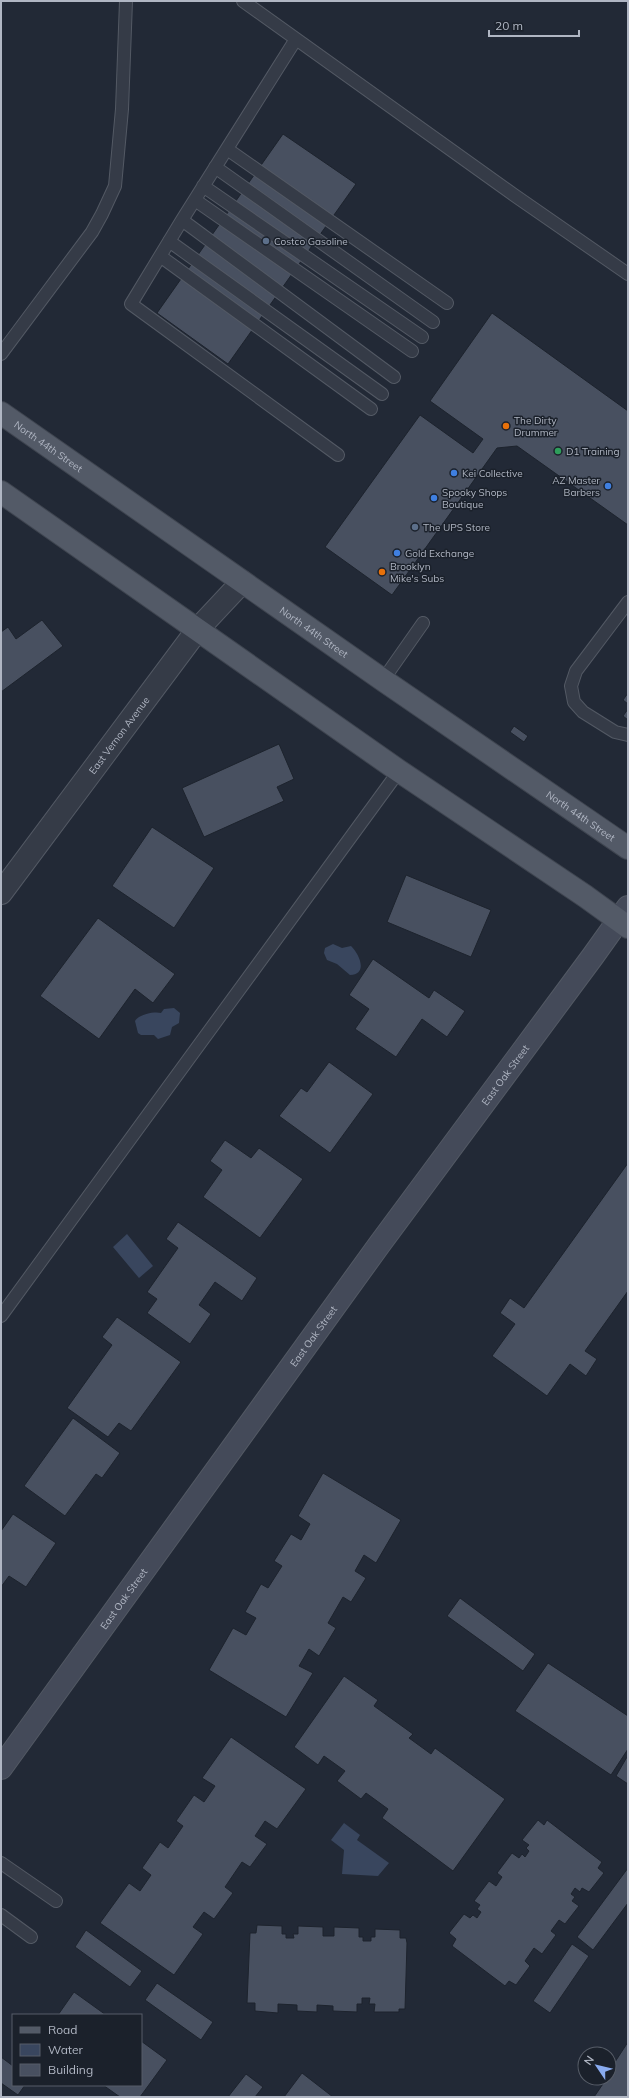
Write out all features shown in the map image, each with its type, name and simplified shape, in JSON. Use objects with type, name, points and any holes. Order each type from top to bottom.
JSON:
[{"type":"main road","name":"North 44th Street","points":[[1,413],[382,680],[628,848]]},
{"type":"main road","points":[[1,492],[198,628],[399,771],[625,918]]},
{"type":"street","name":"East Vernon Avenue","points":[[1,894],[198,628],[242,582]]},
{"type":"street","name":"East Oak Street","points":[[1,1768],[379,1245],[625,918]]},
{"type":"lane","points":[[1,354],[92,232],[115,186],[122,109],[126,1]]},
{"type":"lane","points":[[243,1],[514,195],[628,274]]},
{"type":"lane","points":[[296,39],[203,186],[131,304],[338,455]]},
{"type":"lane","points":[[227,149],[447,303]]},
{"type":"lane","points":[[215,167],[433,322]]},
{"type":"lane","points":[[203,186],[422,338]]},
{"type":"lane","points":[[195,200],[412,352]]},
{"type":"lane","points":[[182,220],[394,377]]},
{"type":"lane","points":[[169,241],[382,394]]},
{"type":"lane","points":[[160,256],[371,409]]},
{"type":"lane","points":[[628,602],[576,670],[571,686],[574,702],[583,712],[615,732],[628,735]]},
{"type":"lane","points":[[382,680],[423,623]]},
{"type":"lane","points":[[1,1316],[399,771]]},
{"type":"lane","points":[[1,1862],[56,1901]]},
{"type":"lane","points":[[1,1915],[31,1936]]},
{"type":"water","points":[[333,944],[342,948],[351,946],[357,954],[361,964],[361,968],[356,974],[350,975],[337,964],[327,960],[324,953],[325,948]]},
{"type":"water","points":[[174,1008],[180,1013],[179,1023],[172,1027],[170,1035],[158,1039],[154,1035],[141,1035],[138,1033],[135,1021],[137,1019],[143,1015],[158,1012],[161,1013],[164,1009]]},
{"type":"water","points":[[127,1234],[153,1266],[139,1278],[113,1247]]},
{"type":"water","points":[[344,1823],[360,1835],[357,1840],[389,1863],[378,1876],[342,1874],[344,1850],[331,1840]]},
{"type":"building","points":[[283,134],[356,184],[228,364],[157,313]]},
{"type":"building","points":[[492,313],[628,411],[628,525],[517,446],[497,448],[392,595],[325,547],[420,415],[473,453],[483,439],[430,401]]},
{"type":"building","points":[[42,620],[63,646],[1,692],[1,632],[8,627],[16,639]]},
{"type":"building","points":[[628,693],[628,704],[623,700]]},
{"type":"building","points":[[628,709],[628,720],[623,716]]},
{"type":"building","points":[[514,726],[528,736],[524,742],[510,732]]},
{"type":"building","points":[[279,744],[294,779],[277,787],[284,801],[204,837],[182,788]]},
{"type":"building","points":[[152,827],[214,868],[174,928],[112,886]]},
{"type":"building","points":[[406,875],[491,910],[471,957],[387,922]]},
{"type":"building","points":[[98,918],[175,974],[153,1003],[135,989],[99,1039],[40,996]]},
{"type":"building","points":[[373,959],[429,998],[434,990],[465,1011],[447,1037],[422,1019],[396,1057],[355,1029],[369,1009],[349,995]]},
{"type":"building","points":[[329,1062],[373,1094],[330,1153],[279,1116],[301,1088],[307,1092]]},
{"type":"building","points":[[225,1140],[251,1158],[259,1148],[303,1179],[260,1238],[203,1197],[222,1170],[210,1161]]},
{"type":"building","points":[[628,1163],[628,1291],[585,1351],[597,1359],[586,1376],[570,1364],[547,1396],[492,1356],[515,1324],[500,1313],[510,1298],[524,1308]]},
{"type":"building","points":[[178,1222],[257,1278],[242,1301],[215,1282],[199,1305],[211,1314],[190,1344],[147,1313],[157,1299],[147,1292],[178,1248],[166,1239]]},
{"type":"building","points":[[117,1317],[181,1362],[131,1431],[119,1423],[108,1437],[67,1408],[112,1345],[102,1337]]},
{"type":"building","points":[[73,1418],[120,1453],[102,1478],[96,1474],[65,1516],[24,1486]]},
{"type":"building","points":[[323,1473],[401,1520],[376,1563],[364,1555],[355,1571],[366,1578],[351,1602],[343,1597],[328,1623],[336,1628],[319,1656],[309,1649],[299,1666],[313,1673],[286,1717],[209,1670],[233,1628],[246,1635],[256,1618],[245,1612],[261,1584],[268,1588],[282,1566],[274,1561],[291,1534],[301,1540],[310,1524],[298,1516]]},
{"type":"building","points":[[13,1514],[56,1543],[26,1587],[9,1576],[1,1587],[1,1531]]},
{"type":"building","points":[[460,1598],[535,1654],[523,1671],[447,1616]]},
{"type":"building","points":[[548,1663],[628,1716],[628,1749],[611,1775],[515,1711]]},
{"type":"building","points":[[344,1676],[378,1700],[374,1706],[413,1734],[409,1738],[431,1754],[435,1748],[505,1799],[453,1871],[382,1818],[388,1809],[366,1793],[361,1799],[337,1781],[345,1771],[324,1756],[318,1765],[294,1747]]},
{"type":"building","points":[[231,1737],[306,1789],[277,1829],[265,1821],[255,1836],[267,1844],[250,1867],[242,1862],[225,1887],[233,1893],[214,1919],[204,1912],[193,1927],[203,1934],[174,1975],[100,1923],[129,1883],[140,1891],[151,1875],[142,1868],[160,1842],[168,1848],[183,1826],[176,1821],[194,1795],[204,1802],[215,1786],[202,1778]]},
{"type":"building","points":[[627,1757],[628,1758],[628,1784],[616,1776]]},
{"type":"building","points":[[538,1820],[544,1825],[547,1820],[602,1862],[598,1868],[604,1873],[589,1892],[582,1888],[580,1892],[575,1888],[571,1894],[575,1897],[572,1901],[579,1906],[565,1924],[559,1920],[551,1931],[556,1935],[542,1954],[534,1948],[525,1961],[530,1966],[516,1985],[509,1981],[505,1986],[452,1946],[456,1939],[449,1933],[464,1914],[470,1918],[473,1915],[477,1918],[481,1912],[477,1909],[480,1905],[474,1901],[489,1881],[496,1886],[502,1877],[497,1873],[512,1853],[519,1858],[522,1854],[525,1857],[529,1851],[526,1848],[529,1845],[522,1840]]},
{"type":"building","points":[[628,1868],[628,1903],[593,1950],[577,1937]]},
{"type":"building","points":[[257,1925],[282,1926],[282,1934],[286,1934],[286,1938],[294,1938],[293,1934],[298,1934],[298,1926],[323,1927],[323,1936],[334,1936],[334,1927],[359,1928],[359,1937],[363,1937],[363,1941],[371,1941],[371,1937],[375,1937],[375,1929],[400,1930],[400,1938],[406,1938],[407,1943],[405,2009],[399,2009],[399,2012],[374,2012],[375,2004],[369,2004],[370,1998],[362,1998],[362,2004],[357,2004],[357,2012],[333,2011],[333,2006],[317,2005],[317,2012],[297,2011],[297,2005],[278,2004],[278,2013],[255,2011],[255,2003],[247,2003],[250,1933],[256,1933]]},
{"type":"building","points":[[86,1930],[142,1971],[130,1987],[75,1947]]},
{"type":"building","points":[[572,1944],[589,1956],[550,2013],[533,2001]]},
{"type":"building","points":[[157,1983],[213,2022],[201,2040],[145,2000]]},
{"type":"building","points":[[74,1992],[105,2014],[59,2014]]},
{"type":"building","points":[[142,2042],[167,2060],[140,2097],[120,2097],[104,2086],[142,2086]]},
{"type":"building","points":[[628,2042],[628,2097],[594,2097],[602,2086],[617,2086],[617,2059]]},
{"type":"building","points":[[1,2057],[12,2065],[12,2086],[24,2086],[18,2095],[1,2083]]},
{"type":"building","points":[[302,2073],[333,2097],[284,2097]]},
{"type":"building","points":[[246,2074],[263,2087],[255,2097],[228,2097]]},
{"type":"place","name":"Costco Gasoline","points":[[266,241]]},
{"type":"place","name":"The Dirty Drummer","points":[[506,426]]},
{"type":"place","name":"D1 Training","points":[[558,451]]},
{"type":"place","name":"Kei Collective","points":[[454,473]]},
{"type":"place","name":"AZ Master Barbers","points":[[608,486]]},
{"type":"place","name":"Spooky Shops Boutique","points":[[434,498]]},
{"type":"place","name":"The UPS Store","points":[[415,527]]},
{"type":"place","name":"Gold Exchange","points":[[397,553]]},
{"type":"place","name":"Brooklyn Mike's Subs","points":[[382,572]]}]
